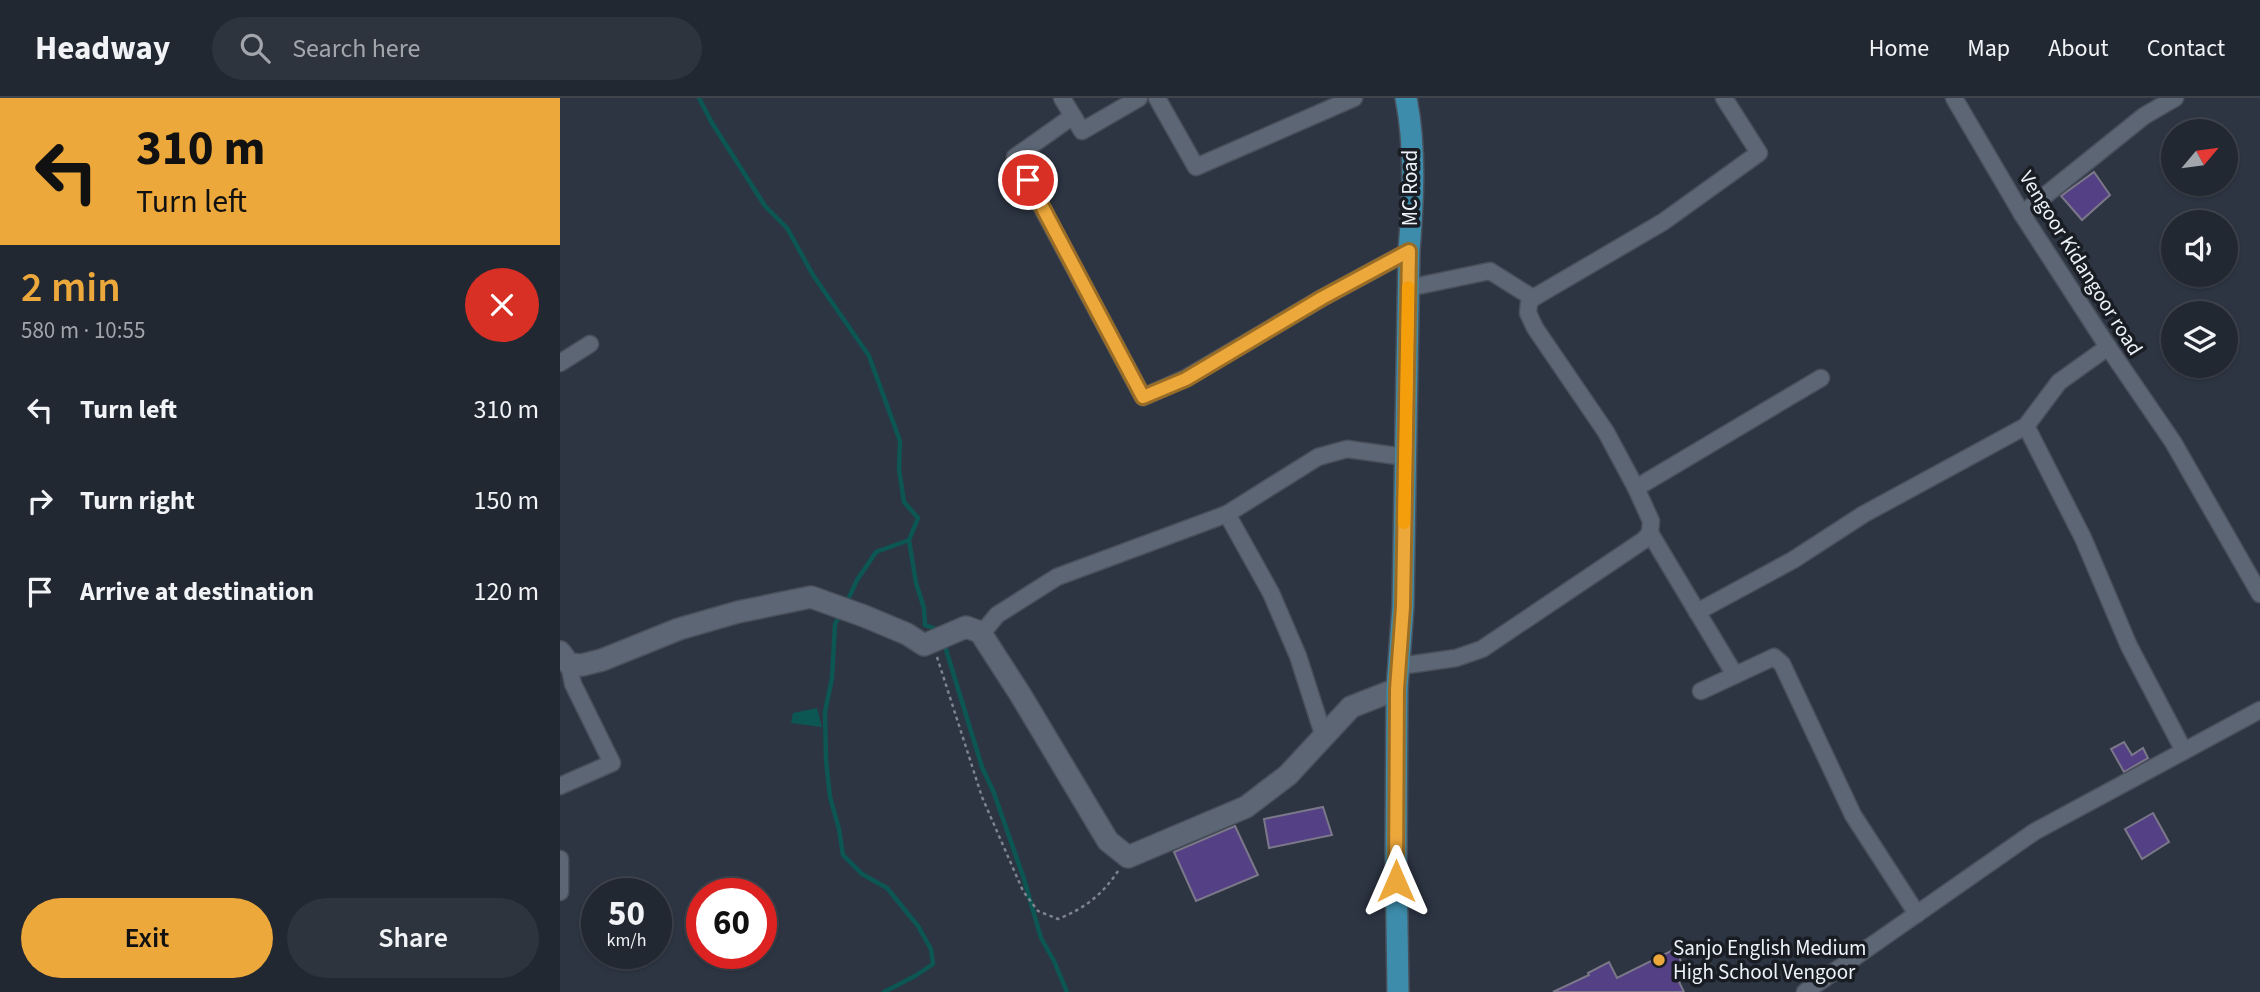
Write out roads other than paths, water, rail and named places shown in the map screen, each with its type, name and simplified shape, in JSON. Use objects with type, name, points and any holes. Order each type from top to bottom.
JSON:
[{"type":"main road","name":"MC Road","points":[[1398,992],[1397,689],[1403,607],[1408,288],[1412,213],[1412,160],[1406,98]]},
{"type":"street","points":[[1062,98],[1082,131],[1139,98]]},
{"type":"street","points":[[1157,98],[1196,167],[1354,98]]},
{"type":"street","points":[[1724,98],[1759,153],[1662,222],[1533,298],[1529,303],[1528,313],[1535,328],[1606,432],[1651,521],[1650,533],[1735,675]]},
{"type":"street","name":"Vengoor Kidangoor road","points":[[1954,98],[2022,214],[2173,442],[2260,594]]},
{"type":"street","points":[[2022,214],[2144,116],[2175,98]]},
{"type":"street","points":[[1073,116],[1015,157],[1143,397],[1186,379],[1322,298],[1409,251]]},
{"type":"street","points":[[1408,288],[1490,271],[1533,298]]},
{"type":"street","points":[[560,363],[590,344]]},
{"type":"street","points":[[1697,612],[1793,560],[1864,514],[2026,426],[2059,382],[2108,347]]},
{"type":"street","points":[[1636,488],[1821,378]]},
{"type":"street","points":[[2026,426],[2084,538],[2129,646],[2184,751]]},
{"type":"street","points":[[980,632],[996,615],[1057,577],[1227,514],[1318,457],[1347,449],[1405,457]]},
{"type":"street","points":[[1227,514],[1271,593],[1298,656],[1324,737]]},
{"type":"street","points":[[1400,666],[1456,658],[1482,649],[1644,540],[1650,533]]},
{"type":"street","points":[[565,658],[582,665],[602,660],[679,629],[738,612],[811,597],[885,625],[937,640],[966,627],[980,632],[1108,841],[1128,857],[1246,807],[1288,775],[1351,707],[1397,689]]},
{"type":"street","points":[[1701,691],[1774,657],[1782,664],[1853,816],[1917,914]]},
{"type":"street","points":[[560,786],[612,764],[573,684],[565,658]]},
{"type":"street","points":[[1805,992],[1824,986],[1917,914],[2034,832],[2260,710]]},
{"type":"street","points":[[560,859],[560,892]]},
{"type":"waterway","points":[[699,98],[765,206],[787,228],[813,275],[869,356],[900,441],[899,469],[904,502],[918,518],[909,540],[876,552],[857,580],[847,602]]},
{"type":"waterway","points":[[909,540],[916,583],[924,608],[925,625],[939,630]]},
{"type":"waterway","points":[[841,613],[835,624],[832,678],[825,712],[830,797],[843,855],[862,874],[887,888],[918,926],[931,949],[933,964],[884,992]]},
{"type":"waterway","points":[[944,643],[982,767],[994,793],[1024,879],[1041,938],[1067,992]]},
{"type":"place","name":"Sanjo English Medium High School Vengoor","points":[[1659,960]]}]
